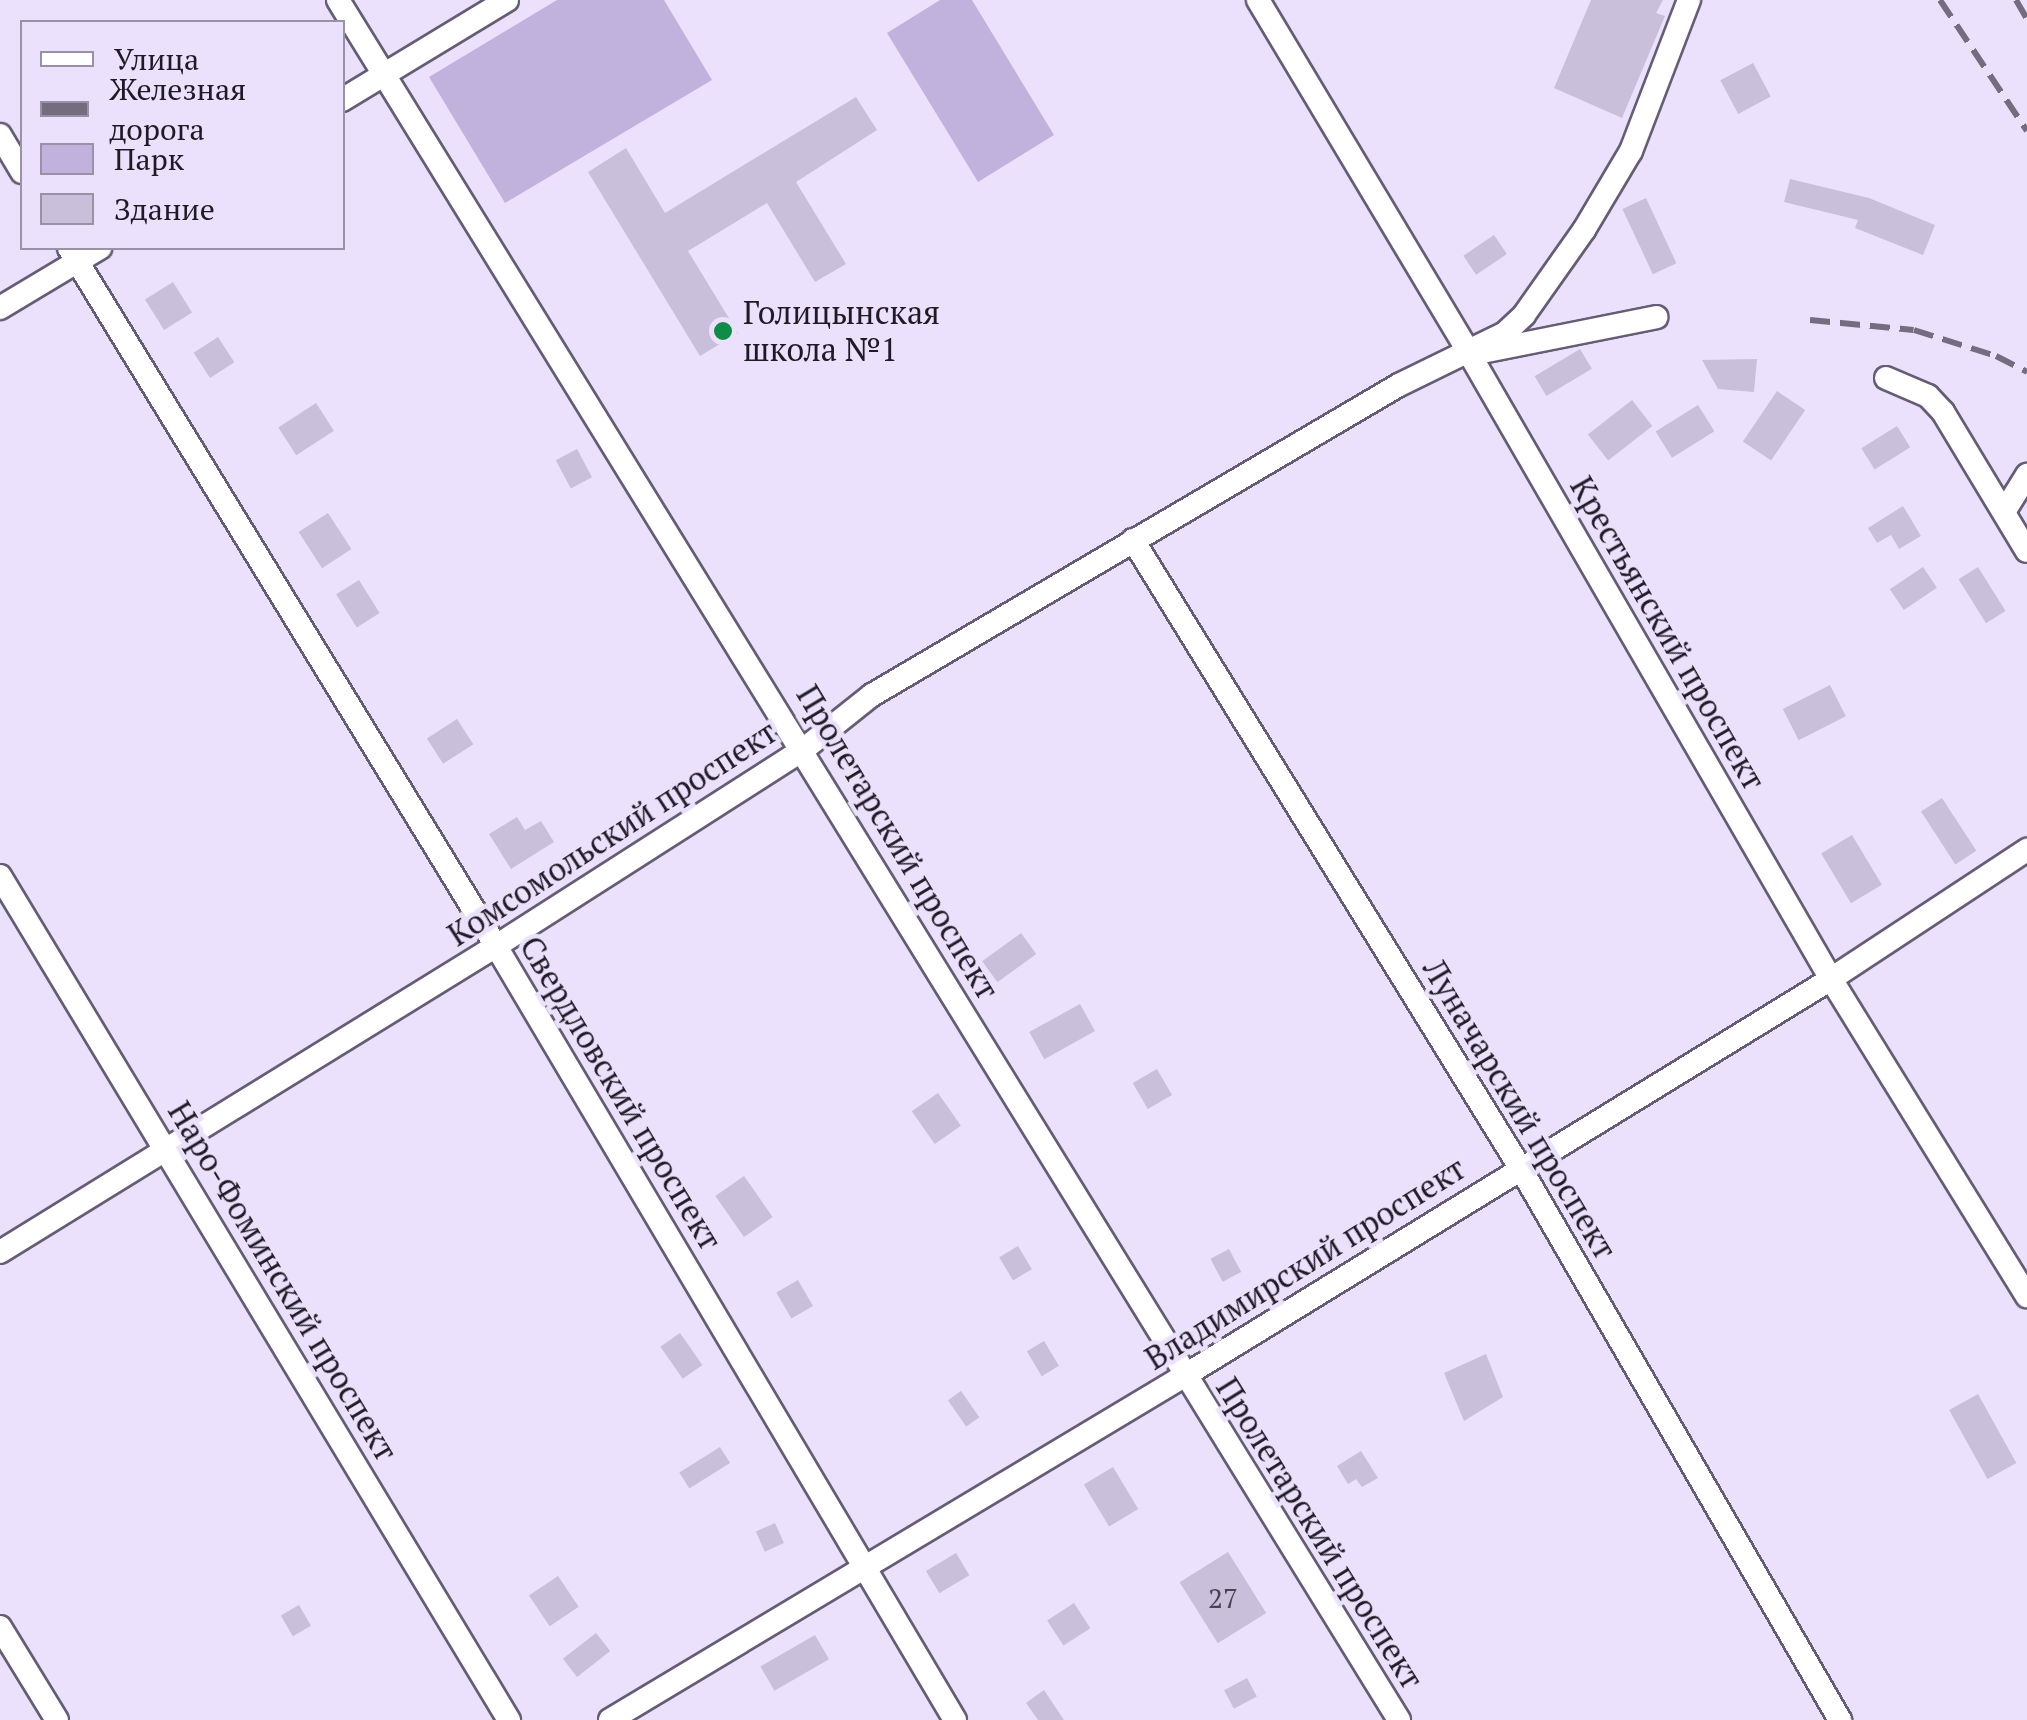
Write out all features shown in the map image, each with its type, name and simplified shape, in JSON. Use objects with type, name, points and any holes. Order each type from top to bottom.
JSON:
[{"type":"street","name":"Пролетарский проспект","points":[[338,0],[804,749],[1184,1376],[1398,1720]]},
{"type":"street","points":[[345,98],[506,0]]},
{"type":"street","name":"Крестьянский проспект","points":[[1258,0],[1469,354],[1831,979],[2027,1296]]},
{"type":"street","points":[[1469,354],[1524,315],[1604,200],[1631,151],[1689,0]]},
{"type":"street","points":[[0,135],[20,169]]},
{"type":"street","points":[[0,308],[73,254]]},
{"type":"street","name":"Свердловский проспект","points":[[73,254],[496,946],[955,1720]]},
{"type":"street","points":[[1469,354],[1657,316]]},
{"type":"street","name":"Комсомольский проспект","points":[[0,1252],[496,946],[804,749],[872,695],[1399,385],[1469,354]]},
{"type":"street","points":[[1886,378],[1928,396],[1943,412],[2027,551]]},
{"type":"street","points":[[2004,512],[2027,475]]},
{"type":"street","name":"Луначарский проспект","points":[[1133,540],[1521,1169],[1840,1720]]},
{"type":"street","name":"Владимирский проспект","points":[[610,1720],[1184,1376],[1831,979],[2027,850]]},
{"type":"street","name":"Наро-Фоминский проспект","points":[[0,876],[509,1720]]},
{"type":"street","points":[[0,1627],[57,1720]]},
{"type":"green space","points":[[557,0],[664,0],[712,80],[505,203],[429,77]]},
{"type":"green space","points":[[940,0],[972,0],[1054,135],[978,182],[887,33]]},
{"type":"building","points":[[1591,0],[1663,0],[1656,13],[1665,16],[1622,118],[1554,88]]},
{"type":"building","points":[[1753,63],[1771,97],[1738,114],[1720,80]]},
{"type":"building","points":[[856,97],[877,130],[796,182],[846,264],[815,282],[767,203],[688,251],[738,333],[700,356],[588,172],[626,148],[665,213]]},
{"type":"building","points":[[1790,179],[1869,198],[1935,225],[1923,255],[1855,228],[1858,220],[1784,202]]},
{"type":"building","points":[[1646,198],[1676,263],[1653,274],[1622,209]]},
{"type":"building","points":[[1494,235],[1507,254],[1476,275],[1463,256]]},
{"type":"building","points":[[173,282],[192,313],[164,330],[145,299]]},
{"type":"building","points":[[218,337],[234,362],[210,378],[194,353]]},
{"type":"building","points":[[1580,349],[1592,369],[1546,396],[1535,376]]},
{"type":"building","points":[[1757,359],[1754,392],[1718,389],[1702,360]]},
{"type":"building","points":[[1777,391],[1805,410],[1771,461],[1743,442]]},
{"type":"building","points":[[1632,400],[1652,426],[1608,460],[1588,434]]},
{"type":"building","points":[[316,403],[334,431],[296,455],[278,428]]},
{"type":"building","points":[[1698,405],[1714,431],[1672,458],[1656,431]]},
{"type":"building","points":[[1897,426],[1910,447],[1875,469],[1861,448]]},
{"type":"building","points":[[577,449],[592,477],[571,489],[556,460]]},
{"type":"building","points":[[1903,506],[1921,536],[1899,549],[1891,535],[1877,543],[1868,528]]},
{"type":"building","points":[[328,513],[351,549],[322,568],[299,532]]},
{"type":"building","points":[[1923,567],[1937,588],[1904,610],[1890,589]]},
{"type":"building","points":[[1978,567],[2006,611],[1986,623],[1958,579]]},
{"type":"building","points":[[359,580],[380,613],[357,627],[336,594]]},
{"type":"building","points":[[1830,685],[1846,716],[1799,740],[1783,709]]},
{"type":"building","points":[[457,719],[473,744],[443,764],[427,739]]},
{"type":"building","points":[[1942,798],[1976,851],[1955,864],[1921,812]]},
{"type":"building","points":[[517,817],[525,830],[541,821],[554,842],[511,869],[489,834]]},
{"type":"building","points":[[1852,835],[1882,885],[1851,903],[1821,854]]},
{"type":"building","points":[[1021,933],[1036,954],[997,982],[982,961]]},
{"type":"building","points":[[1080,1004],[1095,1031],[1044,1059],[1029,1032]]},
{"type":"building","points":[[1157,1069],[1172,1095],[1148,1109],[1133,1083]]},
{"type":"building","points":[[938,1093],[961,1126],[935,1144],[912,1111]]},
{"type":"building","points":[[744,1176],[773,1217],[744,1237],[715,1196]]},
{"type":"building","points":[[1018,1246],[1032,1269],[1013,1280],[999,1257]]},
{"type":"building","points":[[1229,1249],[1241,1272],[1223,1282],[1210,1259]]},
{"type":"building","points":[[798,1280],[813,1306],[791,1318],[776,1292]]},
{"type":"building","points":[[680,1333],[702,1365],[683,1379],[660,1347]]},
{"type":"building","points":[[1044,1341],[1059,1366],[1042,1376],[1027,1351]]},
{"type":"building","points":[[1486,1354],[1503,1397],[1464,1421],[1444,1373]]},
{"type":"building","points":[[961,1391],[979,1417],[966,1426],[948,1400]]},
{"type":"building","points":[[1978,1394],[2016,1463],[1987,1479],[1949,1410]]},
{"type":"building","points":[[720,1447],[730,1463],[689,1489],[679,1472]]},
{"type":"building","points":[[1361,1451],[1378,1478],[1362,1487],[1356,1479],[1348,1484],[1337,1466]]},
{"type":"building","points":[[1113,1467],[1138,1509],[1109,1527],[1084,1485]]},
{"type":"building","points":[[775,1523],[784,1543],[765,1552],[756,1532]]},
{"type":"building","points":[[1228,1552],[1266,1613],[1218,1643],[1180,1582]]},
{"type":"building","points":[[956,1553],[969,1575],[939,1593],[926,1571]]},
{"type":"building","points":[[558,1576],[579,1607],[550,1626],[529,1596]]},
{"type":"building","points":[[1074,1603],[1090,1628],[1064,1646],[1047,1620]]},
{"type":"building","points":[[299,1605],[311,1626],[293,1636],[281,1616]]},
{"type":"building","points":[[596,1633],[610,1651],[577,1677],[563,1659]]},
{"type":"building","points":[[815,1635],[829,1659],[774,1691],[760,1666]]},
{"type":"building","points":[[1247,1678],[1257,1697],[1234,1709],[1224,1690]]},
{"type":"building","points":[[1044,1690],[1064,1720],[1038,1720],[1026,1703]]},
{"type":"railway","points":[[1940,0],[2027,131]]},
{"type":"railway","points":[[2016,0],[2027,19]]},
{"type":"railway","points":[[1810,320],[1914,330],[1996,356],[2027,372]]},
{"type":"place","name":"Голицынская школа №1","points":[[723,331]]}]
